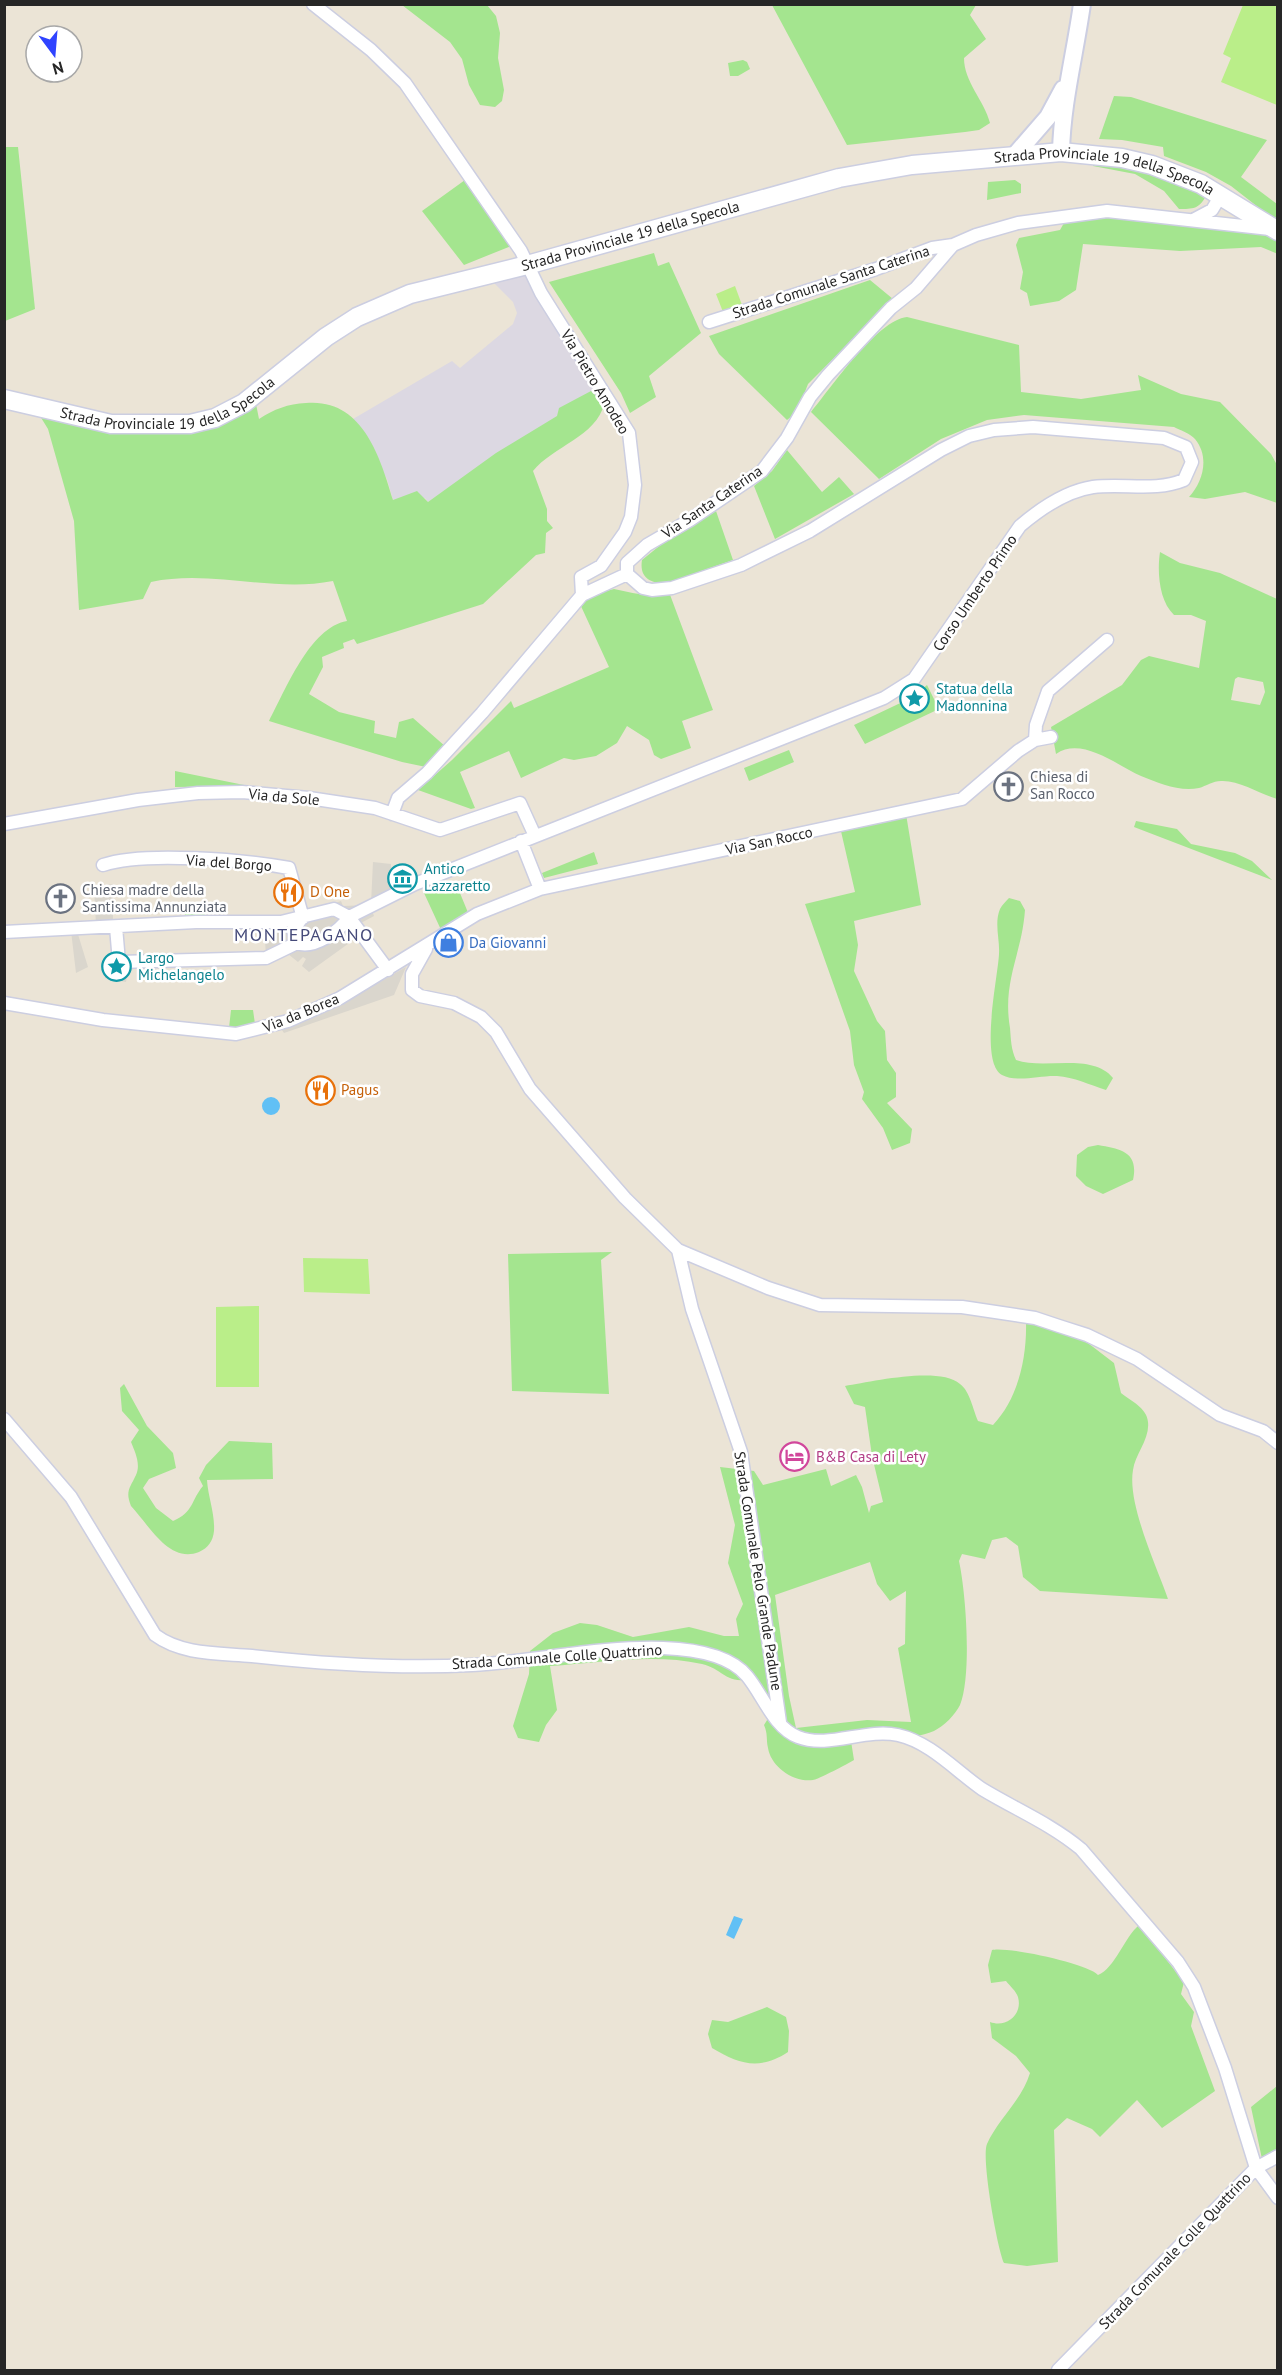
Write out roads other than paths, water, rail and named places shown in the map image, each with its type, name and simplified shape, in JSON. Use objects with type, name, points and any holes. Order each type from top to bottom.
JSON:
[{"type":"main road","name":"Strada Provinciale 19 della Specola","points":[[4,399],[111,424],[190,424],[215,418],[244,403],[326,337],[383,304],[458,281],[527,265],[839,178],[912,165],[1014,155],[1093,154],[1152,165],[1181,175],[1227,199],[1276,230]]},
{"type":"street","points":[[314,4],[371,50],[405,83],[521,251],[527,265]]},
{"type":"street","points":[[1061,153],[1061,119],[1072,73],[1082,4]]},
{"type":"street","points":[[1014,155],[1048,117],[1072,73]]},
{"type":"street","name":"Via Santa Caterina","points":[[1194,220],[1224,218],[1232,210],[1227,199]]},
{"type":"street","name":"Via Santa Caterina","points":[[627,574],[627,562],[647,545],[690,520],[762,471],[787,438],[810,397],[828,375],[891,308],[915,288],[953,245],[997,228],[1061,215],[1107,211],[1276,230]]},
{"type":"street","name":"Strada Comunale Santa Caterina","points":[[709,322],[876,269],[932,248],[953,245]]},
{"type":"street","name":"Via Pietro Amodeo","points":[[527,265],[541,293],[628,433],[633,458],[635,485],[631,517],[621,539],[601,566],[580,577],[582,595]]},
{"type":"street","name":"Corso Umberto Primo","points":[[116,927],[119,962],[266,958],[297,943],[308,945],[320,940],[339,929],[349,917],[415,884],[884,698],[914,679],[1020,525],[1037,512],[1073,493],[1093,487],[1172,485],[1184,480],[1192,462],[1186,447],[1164,438],[1033,427],[994,430],[969,436],[941,450],[810,531],[741,565],[672,588],[652,590],[643,588],[627,574]]},
{"type":"street","points":[[392,814],[398,798],[427,773],[472,724],[582,595],[627,574]]},
{"type":"street","points":[[1035,740],[1036,725],[1048,691],[1107,640]]},
{"type":"street","name":"Via San Rocco","points":[[471,917],[540,889],[962,799],[983,778],[1035,740],[1051,737]]},
{"type":"street","name":"Via da Sole","points":[[4,824],[116,803],[198,793],[242,792],[309,798],[375,808],[440,830],[520,803],[535,836]]},
{"type":"street","points":[[521,842],[540,889]]},
{"type":"street","name":"Via del Borgo","points":[[103,865],[121,859],[262,863],[289,868],[302,916]]},
{"type":"street","points":[[4,932],[281,922],[334,909],[349,917],[388,970]]},
{"type":"street","points":[[297,943],[294,926],[302,916]]},
{"type":"street","name":"Via da Borea","points":[[4,1003],[103,1020],[236,1034],[288,1020],[340,998],[471,917]]},
{"type":"street","points":[[428,945],[412,974],[412,990],[426,998],[454,1003],[481,1017],[496,1032],[530,1089],[625,1198],[678,1250],[768,1288],[820,1305],[962,1307],[1026,1316],[1087,1335],[1137,1359],[1220,1415],[1263,1431],[1278,1443]]},
{"type":"street","name":"Strada Comunale Pelo Grande Padune","points":[[678,1250],[692,1309],[741,1452],[780,1722]]},
{"type":"street","name":"Strada Comunale Colle Quattrino","points":[[4,1419],[71,1497],[155,1635],[166,1643],[192,1650],[342,1666],[474,1665],[663,1648],[696,1652],[731,1663],[745,1673],[780,1722],[796,1736],[809,1739],[877,1732],[899,1735],[913,1740],[979,1786],[1064,1835],[1081,1849],[1178,1962],[1194,1987],[1225,2068],[1256,2168],[1058,2370]]},
{"type":"street","points":[[1278,2156],[1256,2168],[1278,2198]]},
{"type":"water","points":[[271,1097],[277,1100],[280,1106],[277,1112],[271,1115],[265,1112],[262,1106],[265,1100]]},
{"type":"water","points":[[734,1916],[743,1919],[734,1939],[726,1935]]},
{"type":"place","name":"Statua della Madonnina","points":[[915,698]]},
{"type":"place","name":"Chiesa di San Rocco","points":[[1009,786]]},
{"type":"place","name":"Antico Lazzaretto","points":[[403,878]]},
{"type":"place","name":"D One","points":[[289,892]]},
{"type":"place","name":"Chiesa madre della Santissima Annunziata","points":[[61,899]]},
{"type":"place","name":"Da Giovanni","points":[[448,943]]},
{"type":"place","name":"Largo Michelangelo","points":[[117,967]]},
{"type":"place","name":"Pagus","points":[[320,1090]]},
{"type":"place","name":"B&B Casa di Lety","points":[[795,1457]]},
{"type":"district","name":"MONTEPAGANO","points":[[304,935]]}]
